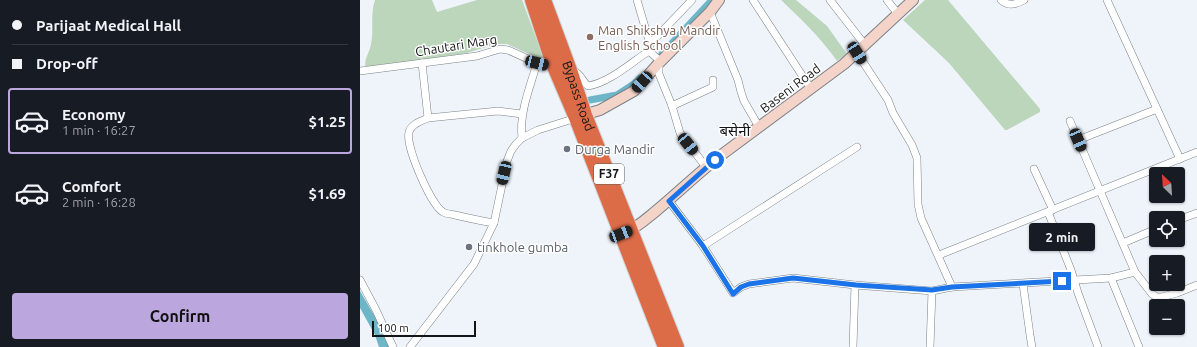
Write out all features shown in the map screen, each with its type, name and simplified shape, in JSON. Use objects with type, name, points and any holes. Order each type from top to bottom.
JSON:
[{"type":"highway","name":"Bypass Road","points":[[532,0],[554,64],[580,116],[626,232],[677,347]]},
{"type":"highway","name":"Bypass Road","points":[[544,0],[571,73],[580,116]]},
{"type":"highway","name":"Bypass Road","points":[[626,232],[665,347]]},
{"type":"street","points":[[637,0],[659,74],[672,106],[680,134],[706,167]]},
{"type":"street","points":[[410,347],[474,264],[494,224],[507,161],[511,151],[522,138],[538,130],[600,110],[634,91],[654,54],[692,0]]},
{"type":"street","points":[[571,73],[577,73],[588,86],[610,78],[654,54],[710,12],[719,0]]},
{"type":"street","points":[[753,0],[811,89]]},
{"type":"street","points":[[830,0],[865,45]]},
{"type":"street","points":[[887,0],[898,14]]},
{"type":"street","name":"Baseni Road","points":[[626,232],[637,227],[669,201],[706,167],[857,53],[913,0]]},
{"type":"street","points":[[1001,0],[1010,5],[1024,0]]},
{"type":"street","points":[[1107,0],[1180,158]]},
{"type":"street","points":[[710,12],[738,80],[744,101],[759,127]]},
{"type":"street","name":"Chautari Marg","points":[[360,72],[477,56],[500,49],[508,50],[537,63],[548,66],[554,64]]},
{"type":"street","points":[[857,53],[888,100],[893,113],[912,145],[917,158],[918,204],[921,218],[939,255],[952,287]]},
{"type":"street","points":[[422,63],[428,118]]},
{"type":"street","points":[[522,138],[522,114],[537,63]]},
{"type":"street","points":[[672,106],[713,86],[713,80]]},
{"type":"street","points":[[1078,140],[1157,109]]},
{"type":"street","points":[[494,224],[443,212],[434,201],[418,170],[408,138],[409,133],[414,124],[428,118],[498,111],[522,114]]},
{"type":"street","points":[[1070,121],[1135,272],[1152,294],[1158,298],[1177,293],[1197,285]]},
{"type":"street","points":[[703,246],[857,147]]},
{"type":"street","points":[[939,255],[1197,152]]},
{"type":"street","points":[[1034,169],[1051,211],[1098,347]]},
{"type":"street","points":[[669,201],[703,246],[733,294],[741,287],[749,284],[793,278],[856,285],[932,290],[952,287],[1111,278],[1135,272]]},
{"type":"street","points":[[1185,217],[1197,213]]},
{"type":"street","points":[[1123,243],[1149,232]]},
{"type":"street","points":[[1111,278],[1139,347]]},
{"type":"street","points":[[360,280],[393,347]]},
{"type":"street","points":[[1022,284],[1032,347]]},
{"type":"street","points":[[854,347],[856,285]]},
{"type":"street","points":[[930,347],[932,290]]},
{"type":"green space","points":[[375,0],[432,0],[437,12],[477,0],[522,0],[544,59],[540,59],[507,44],[496,44],[467,53],[366,68],[365,62],[372,39]]},
{"type":"green space","points":[[781,0],[796,0],[827,26],[847,54],[837,61],[818,37]]},
{"type":"green space","points":[[925,0],[948,0],[1040,109],[1040,112],[1005,130],[949,63],[903,20]]},
{"type":"water","points":[[360,291],[378,322],[390,347],[379,347],[375,335],[360,308]]},
{"type":"waterway","points":[[662,54],[712,0]]},
{"type":"waterway","points":[[590,100],[617,95],[634,84],[640,78]]},
{"type":"place","name":"Man Shikshya Mandir English School","points":[[590,37]]},
{"type":"place","name":"Durga Mandir","points":[[567,149]]},
{"type":"place","name":"tinkhole gumba","points":[[469,247]]},
{"type":"district","name":"बसेनी","points":[[735,131]]},
{"type":"route","points":[[715,160],[669,201],[703,246],[733,294],[741,287],[749,284],[793,278],[856,285],[932,290],[952,287],[1062,281]]}]
